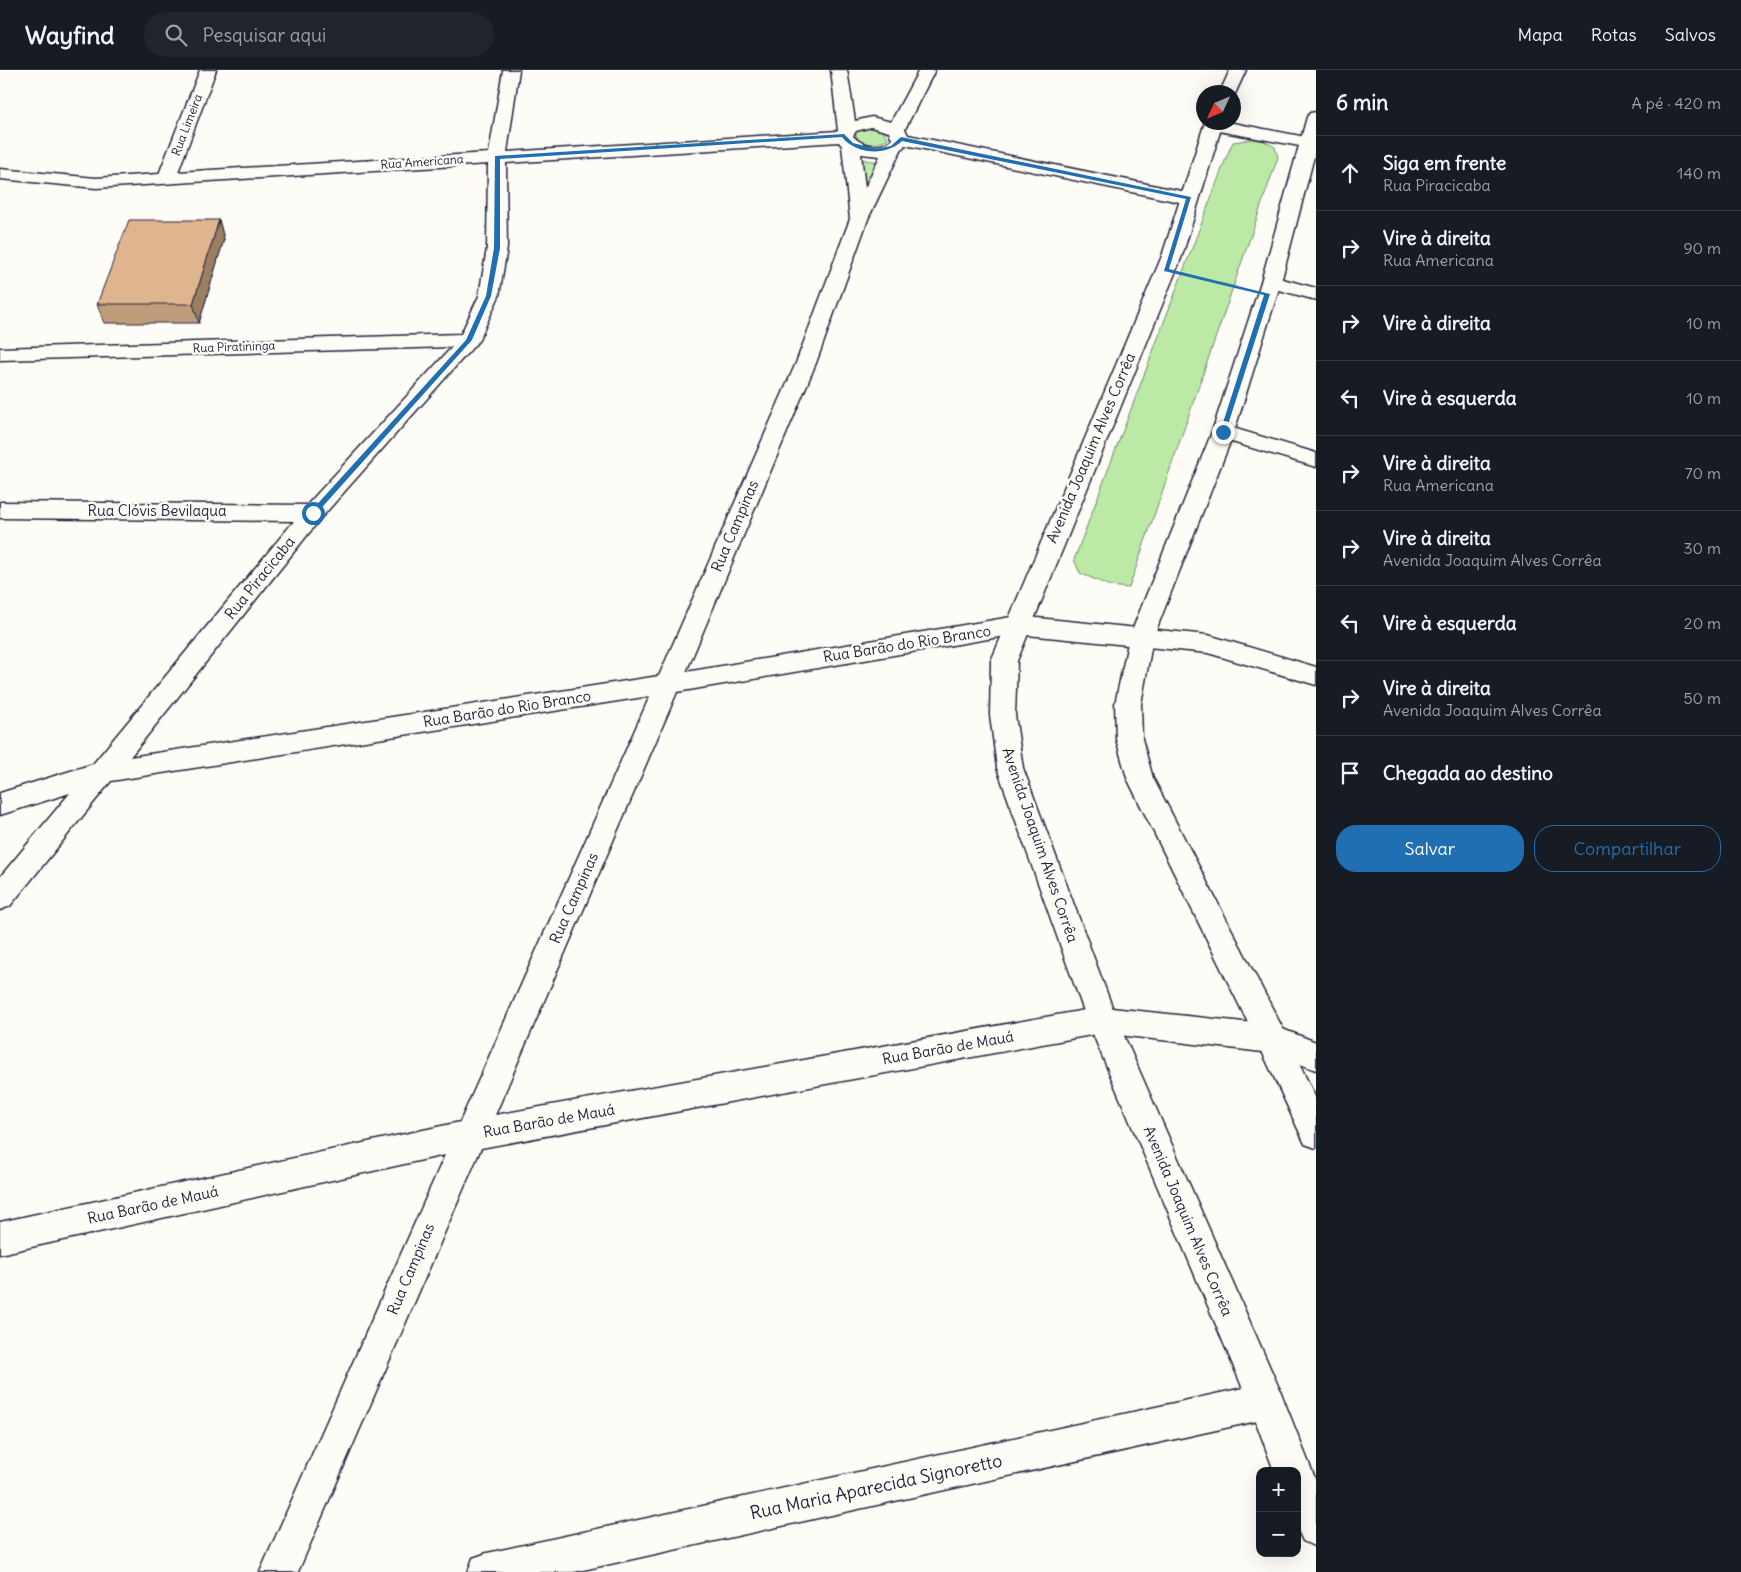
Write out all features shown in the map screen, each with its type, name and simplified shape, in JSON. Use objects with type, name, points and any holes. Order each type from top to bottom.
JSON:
[{"type":"street","name":"Rua Limeira","points":[[166,179],[208,70]]},
{"type":"street","name":"Rua Piracicaba","points":[[0,898],[313,513],[469,340],[488,296],[497,248],[497,158],[511,70]]},
{"type":"street","name":"Rua Campinas","points":[[839,70],[859,220]]},
{"type":"street","name":"Rua Campinas","points":[[280,1572],[668,684],[806,363],[859,220],[927,70]]},
{"type":"street","points":[[1231,85],[1238,70]]},
{"type":"street","points":[[1316,117],[1313,143],[1223,432],[1141,638],[1128,704],[1129,739],[1140,778],[1272,1039],[1316,1132]]},
{"type":"street","points":[[897,138],[876,151],[847,136],[855,124],[872,122],[897,138],[1189,198]]},
{"type":"street","name":"Avenida Joaquim Alves Corrêa","points":[[1241,129],[1313,143]]},
{"type":"street","name":"Avenida Joaquim Alves Corrêa","points":[[1212,130],[1166,270],[1017,625],[1004,661],[1001,700],[1002,734],[1010,768],[1102,1020],[1266,1401],[1291,1467]]},
{"type":"street","name":"Rua Americana","points":[[0,174],[96,183],[847,136]]},
{"type":"street","points":[[0,164],[32,176]]},
{"type":"street","points":[[1269,288],[1316,294]]},
{"type":"street","name":"Rua Piratininga","points":[[0,354],[469,340]]},
{"type":"street","points":[[1223,432],[1316,460]]},
{"type":"street","name":"Rua Clóvis Bevilaqua","points":[[0,510],[313,513]]},
{"type":"street","name":"Rua Barão do Rio Branco","points":[[0,804],[102,772],[668,684],[1017,625],[1208,644],[1316,676]]},
{"type":"street","name":"Rua Barão de Mauá","points":[[0,1238],[469,1136],[1102,1020],[1272,1039],[1316,1056]]},
{"type":"street","name":"Rua Maria Aparecida Signoretto","points":[[487,1572],[1266,1401]]},
{"type":"street","points":[[1301,1490],[1316,1528]]},
{"type":"path","points":[[1166,270],[1269,288]]},
{"type":"green space","points":[[866,127],[881,130],[888,138],[885,141],[874,144],[858,140],[855,132]]},
{"type":"green space","points":[[1252,139],[1264,141],[1275,147],[1278,157],[1129,588],[1110,586],[1080,573],[1074,560],[1228,153],[1233,142]]},
{"type":"green space","points":[[859,159],[880,162],[862,191]]},
{"type":"building","points":[[129,220],[219,220],[193,304],[97,304]]},
{"type":"route","points":[[313,513],[469,340],[488,296],[497,248],[497,158],[844,136],[851,145],[876,151],[893,147],[901,139],[1189,198],[1166,270],[1267,294],[1223,432]]}]
